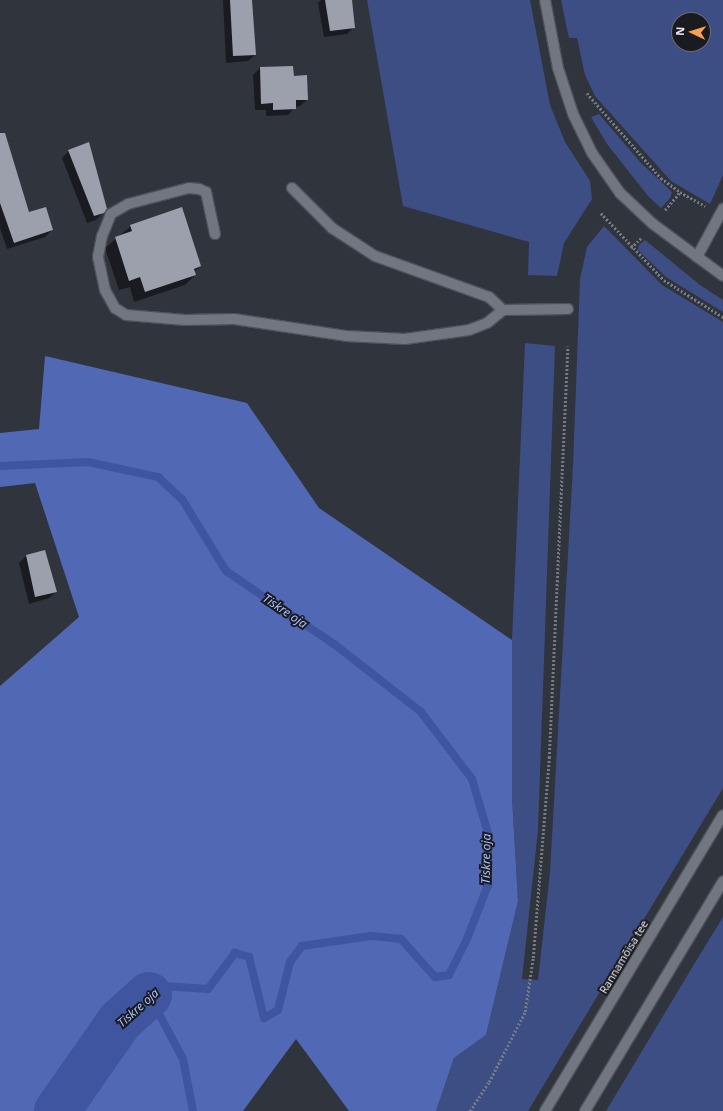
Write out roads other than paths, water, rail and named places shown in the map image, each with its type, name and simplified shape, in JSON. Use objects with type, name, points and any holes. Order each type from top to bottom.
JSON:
[{"type":"street","points":[[544,0],[558,68],[568,101],[592,153],[620,193],[666,236],[723,276]]},
{"type":"street","points":[[215,234],[206,192],[199,189],[189,188],[128,204],[111,214],[102,236],[98,257],[105,290],[116,308],[126,315],[185,320],[234,319],[354,336],[405,339],[470,330],[487,323],[503,310],[529,308],[568,309]]},
{"type":"street","points":[[292,188],[332,228],[375,256],[489,297],[503,310]]},
{"type":"street","points":[[697,257],[722,212]]},
{"type":"street","name":"Rannamõisa tee","points":[[545,1111],[723,815]]},
{"type":"street","points":[[584,1111],[723,881]]},
{"type":"waterway","name":"Tiskre oja","points":[[0,466],[88,462],[158,477],[182,499],[226,571],[334,644],[421,712],[472,779],[488,833],[488,885],[467,939],[449,975],[435,977],[401,939],[371,936],[302,946],[290,962],[278,1010],[264,1018],[249,957],[235,953],[208,989],[162,986],[149,995],[183,1059],[193,1111]]},
{"type":"waterway","name":"Tiskre oja","points":[[57,1111],[120,1021],[149,995]]}]
